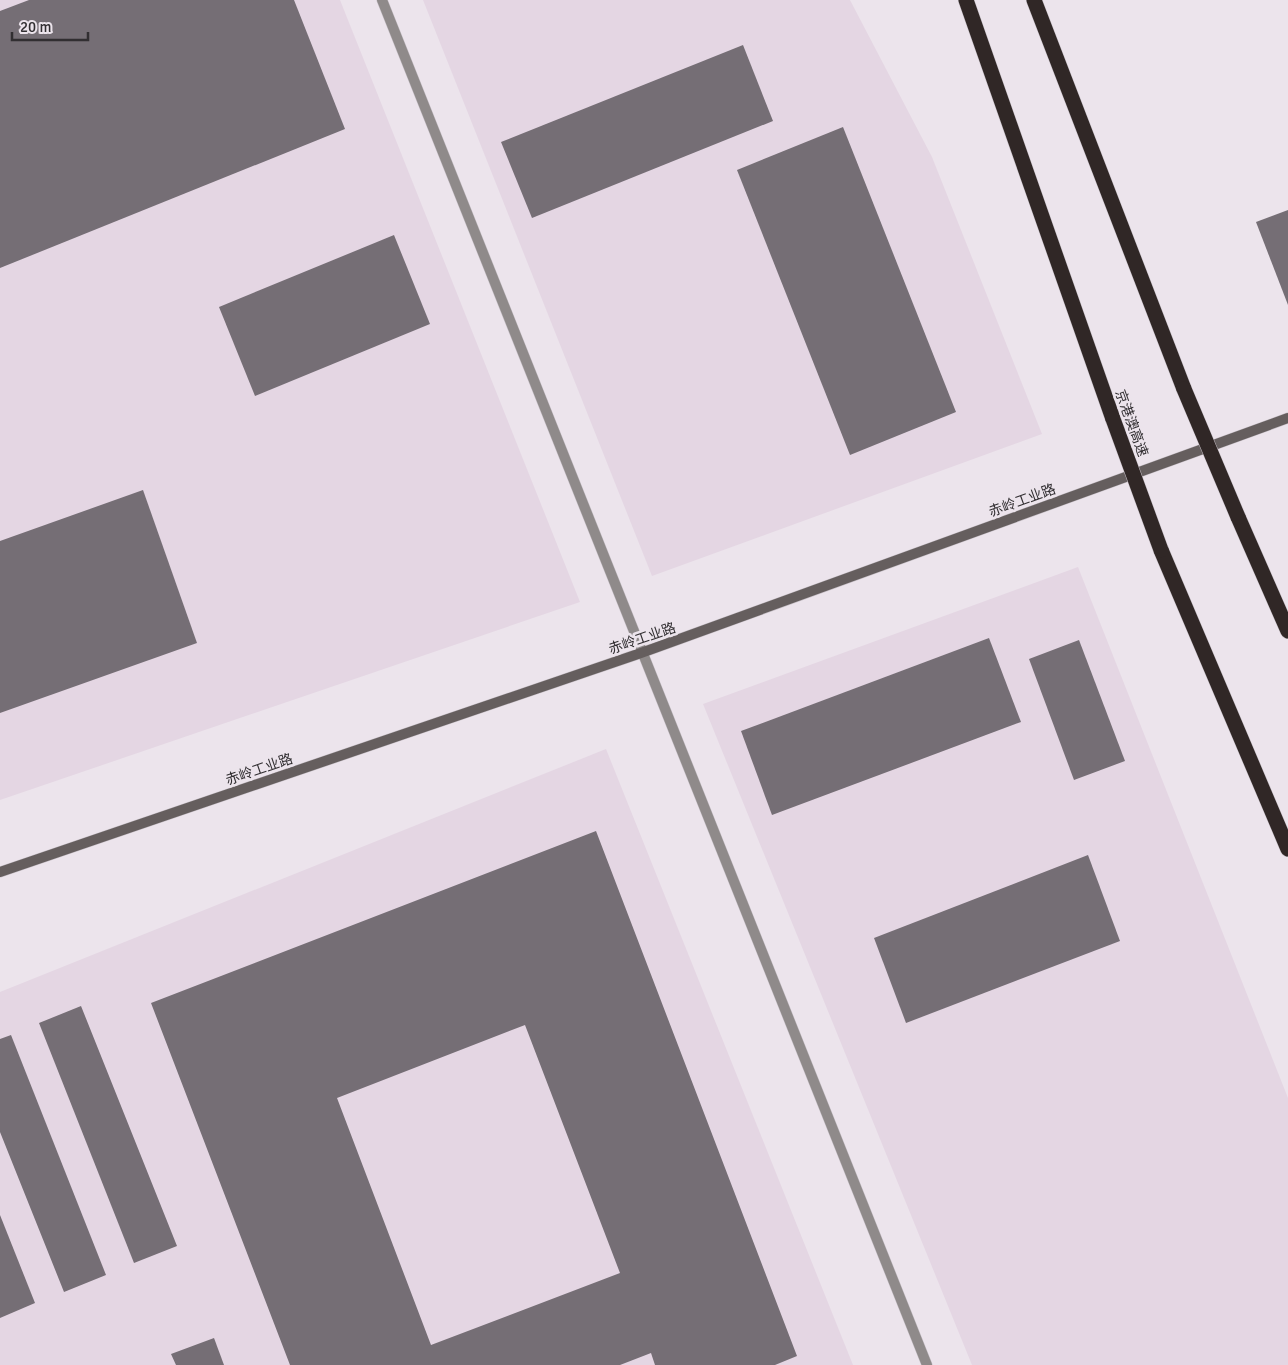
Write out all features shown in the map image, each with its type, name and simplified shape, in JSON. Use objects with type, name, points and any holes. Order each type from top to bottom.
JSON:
[{"type":"highway","name":"京港澳高速","points":[[966,0],[1161,550],[1288,849]]},
{"type":"highway","points":[[1034,0],[1184,389],[1288,631]]},
{"type":"street","points":[[382,0],[927,1365]]},
{"type":"street","name":"赤岭工业路","points":[[0,872],[642,653],[1288,418]]},
{"type":"shaded area","points":[[0,0],[340,0],[580,602],[0,800]]},
{"type":"shaded area","points":[[423,0],[850,0],[932,157],[1042,434],[652,576]]},
{"type":"shaded area","points":[[1078,567],[1288,1098],[1288,1365],[972,1365],[703,704]]},
{"type":"shaded area","points":[[606,749],[853,1365],[0,1365],[0,992]]},
{"type":"building","points":[[29,0],[294,0],[345,129],[0,268],[0,11]]},
{"type":"building","points":[[743,45],[773,121],[532,218],[501,142]]},
{"type":"building","points":[[843,127],[956,412],[850,455],[737,170]]},
{"type":"building","points":[[1288,210],[1288,305],[1256,222]]},
{"type":"building","points":[[394,235],[430,324],[255,396],[219,307]]},
{"type":"building","points":[[143,490],[197,643],[0,713],[0,541]]},
{"type":"building","points":[[989,638],[1021,722],[772,815],[741,731]]},
{"type":"building","points":[[1079,640],[1125,761],[1074,780],[1029,659]]},
{"type":"building","points":[[596,831],[797,1356],[775,1365],[655,1365],[651,1353],[620,1365],[290,1365],[151,1003]],"holes":[[[525,1025],[620,1273],[431,1345],[337,1098]]]},
{"type":"building","points":[[1088,855],[1120,941],[906,1023],[874,938]]},
{"type":"building","points":[[81,1006],[177,1246],[134,1263],[39,1023]]},
{"type":"building","points":[[11,1035],[106,1275],[64,1292],[0,1132],[0,1039]]},
{"type":"building","points":[[0,1215],[35,1303],[0,1318]]},
{"type":"building","points":[[214,1338],[224,1365],[176,1365],[171,1354]]}]
